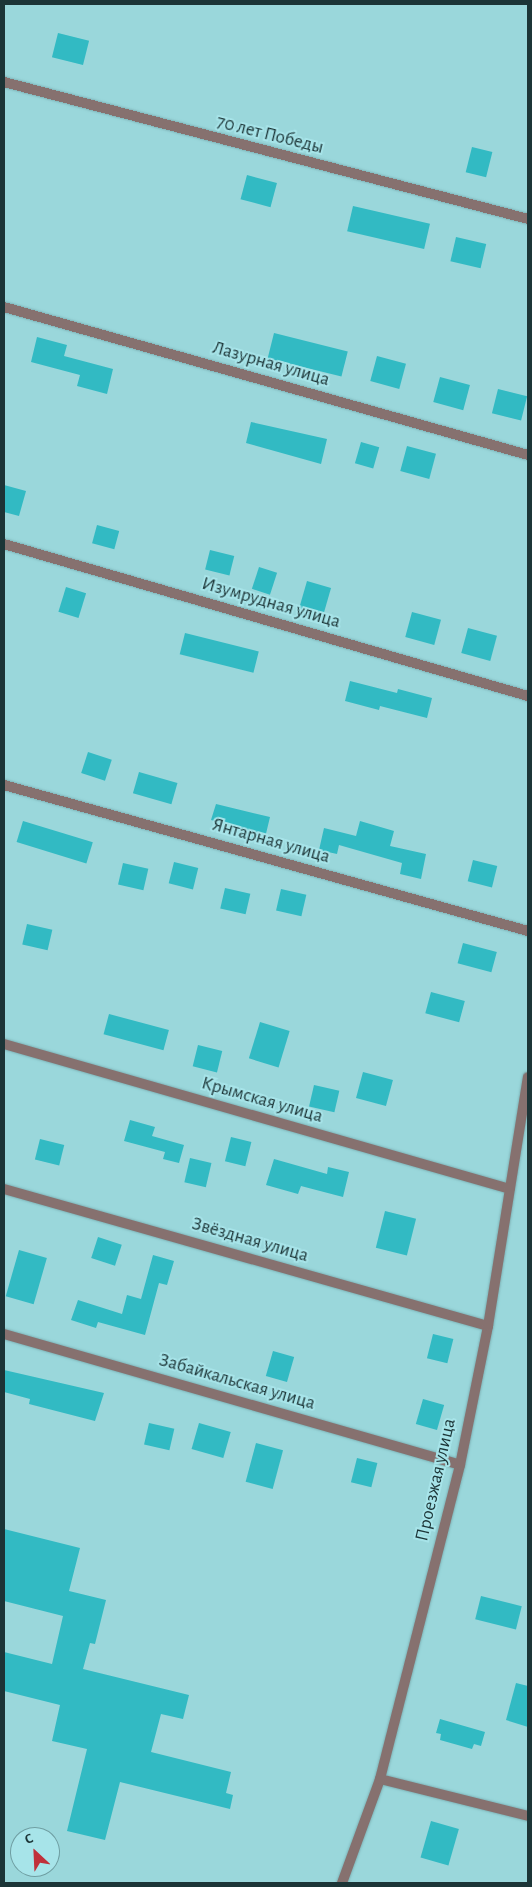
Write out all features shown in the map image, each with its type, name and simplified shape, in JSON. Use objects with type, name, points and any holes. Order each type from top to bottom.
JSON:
[{"type":"street","name":"70 лет Победы","points":[[4,82],[528,219]]},
{"type":"street","name":"Лазурная улица","points":[[4,307],[528,456]]},
{"type":"street","name":"Изумрудная улица","points":[[4,544],[528,696]]},
{"type":"street","name":"Янтарная улица","points":[[4,785],[528,931]]},
{"type":"street","name":"Крымская улица","points":[[4,1044],[510,1189]]},
{"type":"street","name":"Проезжая улица","points":[[342,1883],[380,1779],[460,1465],[488,1326],[528,1077]]},
{"type":"street","name":"Звёздная улица","points":[[4,1189],[488,1326]]},
{"type":"street","name":"Забайкальская улица","points":[[4,1334],[460,1465]]},
{"type":"street","points":[[380,1779],[528,1816]]},
{"type":"building","points":[[58,33],[89,41],[83,65],[52,57]]},
{"type":"building","points":[[472,147],[492,152],[486,177],[466,172]]},
{"type":"building","points":[[247,175],[277,183],[270,207],[241,199]]},
{"type":"building","points":[[353,206],[430,224],[424,249],[347,231]]},
{"type":"building","points":[[456,237],[486,244],[481,268],[450,261]]},
{"type":"building","points":[[274,333],[348,351],[341,377],[268,358]]},
{"type":"building","points":[[37,337],[67,345],[64,356],[113,369],[107,394],[77,386],[80,375],[31,362]]},
{"type":"building","points":[[377,356],[406,364],[399,389],[370,381]]},
{"type":"building","points":[[440,377],[470,385],[463,410],[433,402]]},
{"type":"building","points":[[498,389],[527,396],[521,421],[492,413]]},
{"type":"building","points":[[251,422],[327,439],[321,464],[246,443]]},
{"type":"building","points":[[361,442],[379,447],[373,468],[355,463]]},
{"type":"building","points":[[407,446],[436,454],[429,479],[400,471]]},
{"type":"building","points":[[4,485],[26,491],[19,516],[4,512]]},
{"type":"building","points":[[97,525],[119,531],[114,549],[92,543]]},
{"type":"building","points":[[210,550],[234,556],[229,575],[205,569]]},
{"type":"building","points":[[259,567],[277,573],[270,595],[252,589]]},
{"type":"building","points":[[307,581],[331,588],[323,617],[299,610]]},
{"type":"building","points":[[66,587],[86,593],[78,618],[58,612]]},
{"type":"building","points":[[412,612],[441,620],[434,645],[405,637]]},
{"type":"building","points":[[468,628],[497,636],[490,661],[461,653]]},
{"type":"building","points":[[185,633],[259,651],[253,673],[180,654]]},
{"type":"building","points":[[350,681],[397,693],[398,689],[432,698],[427,718],[380,706],[379,710],[345,701]]},
{"type":"building","points":[[88,752],[112,760],[105,781],[81,773]]},
{"type":"building","points":[[139,772],[177,783],[171,804],[133,793]]},
{"type":"building","points":[[216,804],[270,817],[264,842],[243,838],[245,830],[211,820]]},
{"type":"building","points":[[23,821],[93,842],[86,863],[17,842]]},
{"type":"building","points":[[360,821],[394,831],[390,846],[426,854],[421,879],[400,874],[402,863],[339,845],[337,854],[319,850],[324,828],[356,836]]},
{"type":"building","points":[[473,860],[497,866],[492,887],[468,881]]},
{"type":"building","points":[[174,862],[198,868],[193,889],[169,883]]},
{"type":"building","points":[[123,863],[148,869],[143,890],[118,884]]},
{"type":"building","points":[[225,888],[250,894],[246,914],[220,908]]},
{"type":"building","points":[[281,889],[306,895],[301,916],[276,910]]},
{"type":"building","points":[[27,924],[52,930],[48,950],[22,944]]},
{"type":"building","points":[[463,943],[497,952],[491,972],[458,963]]},
{"type":"building","points":[[431,992],[465,1001],[459,1022],[425,1013]]},
{"type":"building","points":[[109,1014],[169,1030],[163,1050],[104,1034]]},
{"type":"building","points":[[260,1022],[290,1031],[279,1067],[249,1058]]},
{"type":"building","points":[[198,1045],[222,1051],[217,1072],[193,1066]]},
{"type":"building","points":[[363,1072],[393,1080],[386,1106],[356,1098]]},
{"type":"building","points":[[314,1085],[339,1091],[334,1112],[309,1106]]},
{"type":"building","points":[[130,1120],[155,1127],[152,1136],[184,1145],[179,1163],[163,1159],[165,1152],[124,1141]]},
{"type":"building","points":[[231,1137],[251,1142],[245,1166],[225,1161]]},
{"type":"building","points":[[40,1139],[64,1145],[59,1165],[35,1159]]},
{"type":"building","points":[[190,1158],[211,1163],[206,1187],[184,1182]]},
{"type":"building","points":[[274,1159],[327,1174],[328,1167],[349,1172],[343,1197],[301,1186],[298,1194],[266,1185]]},
{"type":"building","points":[[385,1211],[416,1219],[407,1256],[376,1248]]},
{"type":"building","points":[[98,1237],[122,1245],[115,1266],[91,1258]]},
{"type":"building","points":[[19,1250],[47,1258],[34,1304],[6,1296]]},
{"type":"building","points":[[153,1255],[174,1261],[167,1285],[159,1283],[145,1335],[98,1322],[96,1328],[71,1320],[78,1300],[122,1314],[127,1295],[141,1299]]},
{"type":"building","points":[[433,1334],[453,1339],[447,1363],[427,1358]]},
{"type":"building","points":[[273,1351],[294,1357],[287,1382],[266,1376]]},
{"type":"building","points":[[4,1370],[104,1393],[95,1421],[29,1404],[30,1399],[4,1392]]},
{"type":"building","points":[[423,1399],[444,1405],[437,1430],[416,1424]]},
{"type":"building","points":[[149,1423],[174,1429],[169,1450],[144,1444]]},
{"type":"building","points":[[199,1423],[231,1432],[223,1458],[192,1449]]},
{"type":"building","points":[[256,1443],[283,1450],[273,1489],[246,1482]]},
{"type":"building","points":[[357,1458],[377,1463],[371,1487],[351,1482]]},
{"type":"building","points":[[4,1529],[80,1548],[69,1591],[106,1600],[95,1644],[90,1643],[83,1669],[189,1695],[183,1719],[161,1714],[151,1752],[231,1772],[226,1793],[233,1795],[230,1809],[120,1782],[105,1840],[67,1831],[87,1749],[52,1741],[60,1705],[4,1691],[4,1652],[52,1664],[63,1616],[4,1601]]},
{"type":"building","points":[[481,1596],[522,1606],[516,1629],[475,1619]]},
{"type":"building","points":[[516,1683],[528,1686],[528,1727],[506,1720]]},
{"type":"building","points":[[440,1719],[485,1732],[481,1746],[474,1744],[472,1749],[440,1740],[441,1734],[436,1733]]},
{"type":"building","points":[[431,1821],[459,1829],[448,1866],[421,1858]]}]
